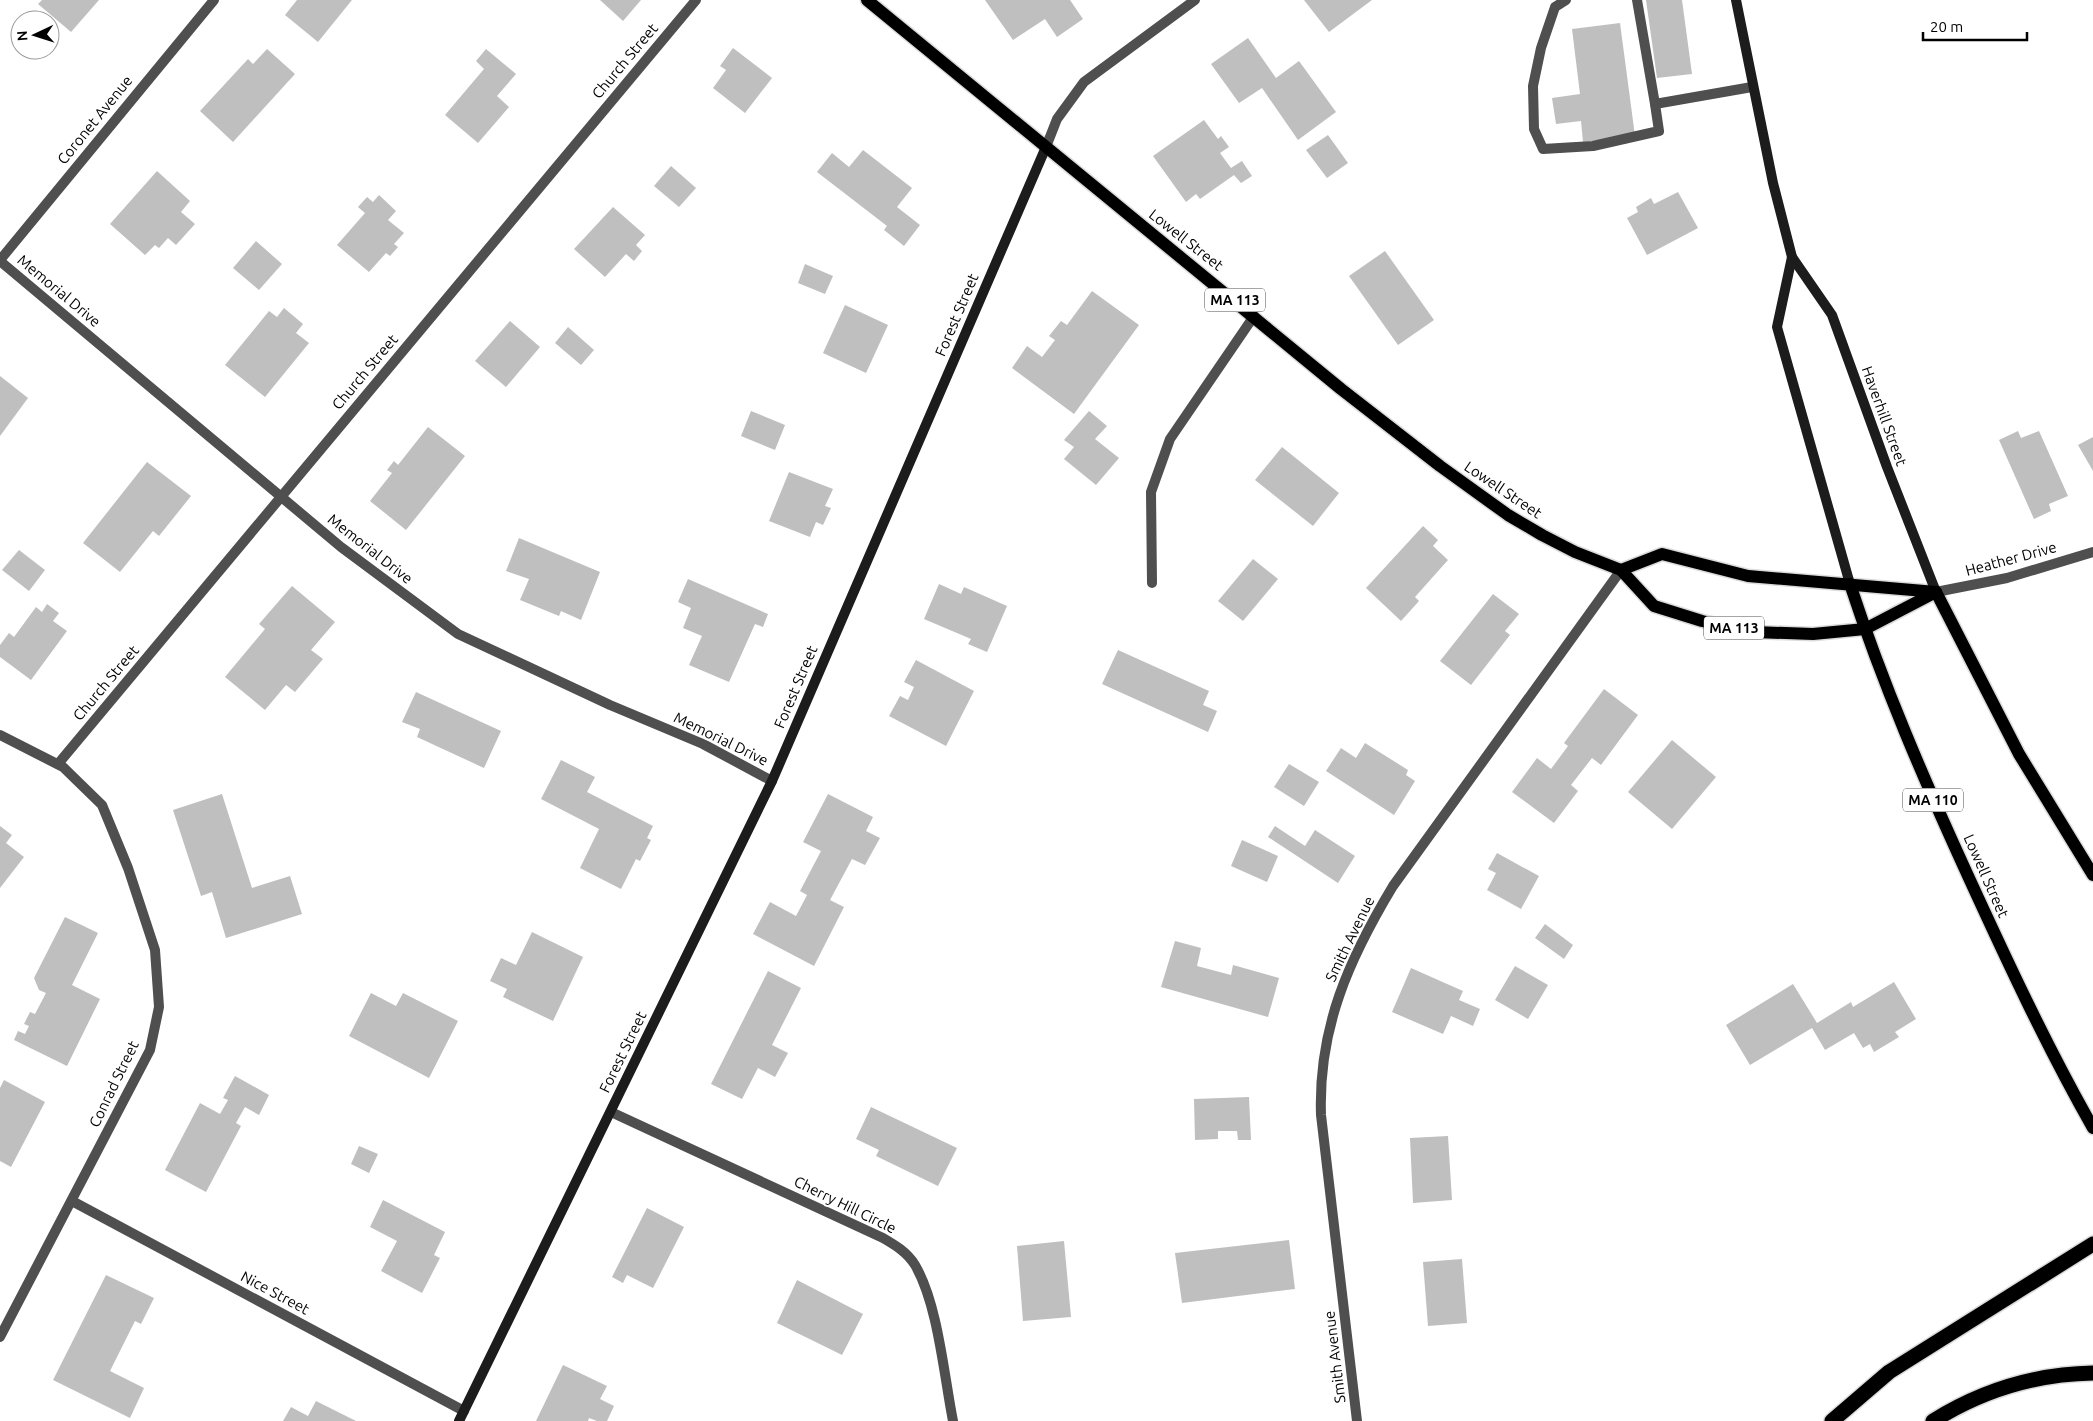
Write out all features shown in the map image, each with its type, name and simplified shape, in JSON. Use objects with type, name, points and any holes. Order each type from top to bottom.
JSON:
[{"type":"highway","points":[[1832,1421],[1889,1372],[2093,1244]]},
{"type":"highway","points":[[1932,1421],[1960,1404],[1998,1389],[2036,1379],[2073,1373],[2093,1373]]},
{"type":"main road","name":"Lowell Street","points":[[867,0],[1356,401],[1440,466],[1508,515],[1575,552],[1621,570],[1654,606],[1702,621],[1754,632],[1813,634],[1865,629],[1936,592]]},
{"type":"main road","points":[[1621,570],[1662,554],[1748,576],[1936,592]]},
{"type":"main road","name":"Lowell Street","points":[[1850,584],[1865,629],[1928,787],[2037,1026],[2093,1128]]},
{"type":"main road","name":"MA 110","points":[[1936,592],[2020,754],[2093,875]]},
{"type":"street","name":"Coronet Avenue","points":[[0,260],[214,0]]},
{"type":"street","name":"Church Street","points":[[58,764],[696,0]]},
{"type":"street","name":"Forest Street","points":[[459,1421],[772,781],[1057,119],[1084,82],[1195,0]]},
{"type":"street","points":[[1566,0],[1555,7],[1541,48],[1534,86],[1534,129],[1543,149],[1593,146],[1658,130],[1656,104],[1638,0]]},
{"type":"street","name":"Haverhill Street","points":[[1736,0],[1772,183],[1792,257],[1832,315],[1887,467],[1936,592]]},
{"type":"street","points":[[1656,104],[1752,87]]},
{"type":"street","name":"Haverhill Street","points":[[1792,257],[1778,327],[1834,533],[1850,584]]},
{"type":"street","name":"Memorial Drive","points":[[0,260],[341,547],[458,634],[610,705],[703,744],[772,781]]},
{"type":"street","points":[[1152,583],[1151,492],[1170,439],[1254,316]]},
{"type":"street","name":"Heather Drive","points":[[1936,592],[2007,578],[2093,552]]},
{"type":"street","name":"Smith Avenue","points":[[1357,1421],[1321,1114],[1320,1081],[1324,1047],[1336,1005],[1344,981],[1359,948],[1393,886],[1621,570]]},
{"type":"street","name":"Conrad Street","points":[[0,735],[58,764],[102,804],[156,950],[160,1008],[150,1050],[0,1337]]},
{"type":"street","name":"Cherry Hill Circle","points":[[611,1112],[883,1238],[907,1254],[926,1290],[953,1421]]},
{"type":"street","name":"Nice Street","points":[[72,1201],[464,1411]]},
{"type":"building","points":[[42,0],[99,0],[71,32],[60,23],[60,10],[45,10],[38,4]]},
{"type":"building","points":[[297,0],[352,0],[318,42],[285,15]]},
{"type":"building","points":[[600,0],[641,0],[623,21]]},
{"type":"building","points":[[985,0],[1070,0],[1083,19],[1057,37],[1045,19],[1013,40]]},
{"type":"building","points":[[1304,0],[1372,0],[1329,32]]},
{"type":"building","points":[[1646,0],[1682,0],[1692,74],[1657,78]]},
{"type":"building","points":[[1620,23],[1635,136],[1583,142],[1581,121],[1556,124],[1552,98],[1580,94],[1572,29]]},
{"type":"building","points":[[1248,38],[1276,78],[1299,61],[1336,112],[1298,140],[1262,88],[1239,103],[1211,64]]},
{"type":"building","points":[[733,48],[772,78],[745,113],[713,88],[726,70],[720,66]]},
{"type":"building","points":[[267,49],[295,74],[233,142],[200,111],[248,59],[253,64]]},
{"type":"building","points":[[486,49],[516,74],[497,96],[509,107],[478,143],[445,115],[484,69],[476,61]]},
{"type":"building","points":[[1204,120],[1218,139],[1221,136],[1229,147],[1220,153],[1231,168],[1242,161],[1252,176],[1241,183],[1234,175],[1200,199],[1196,194],[1186,202],[1153,156]]},
{"type":"building","points":[[1328,135],[1348,163],[1327,178],[1306,150]]},
{"type":"building","points":[[863,150],[912,188],[897,207],[920,225],[904,246],[884,230],[887,226],[817,172],[832,153],[849,167]]},
{"type":"building","points":[[671,166],[696,188],[679,207],[654,186]]},
{"type":"building","points":[[157,171],[190,201],[181,212],[195,224],[176,245],[168,238],[159,248],[155,245],[145,255],[110,224]]},
{"type":"building","points":[[1678,192],[1698,228],[1647,255],[1627,218],[1638,212],[1636,207],[1651,198],[1654,204]]},
{"type":"building","points":[[379,195],[396,211],[388,220],[404,233],[394,244],[398,247],[390,256],[386,253],[369,272],[337,245],[365,213],[358,207],[367,197],[373,202]]},
{"type":"building","points":[[613,207],[645,235],[636,245],[642,251],[634,261],[626,254],[605,277],[574,249]]},
{"type":"building","points":[[256,241],[282,264],[259,290],[233,268]]},
{"type":"building","points":[[1385,251],[1434,320],[1398,345],[1349,276]]},
{"type":"building","points":[[805,264],[833,276],[825,294],[798,283]]},
{"type":"building","points":[[1092,291],[1139,325],[1074,414],[1012,368],[1027,346],[1042,357],[1055,340],[1049,336],[1061,321],[1067,325]]},
{"type":"building","points":[[845,305],[888,325],[866,373],[823,353]]},
{"type":"building","points":[[284,308],[303,324],[296,333],[309,343],[265,397],[225,365],[269,311],[277,317]]},
{"type":"building","points":[[510,321],[540,347],[506,387],[475,361]]},
{"type":"building","points":[[568,327],[594,350],[581,365],[555,343]]},
{"type":"building","points":[[0,376],[28,398],[0,436]]},
{"type":"building","points":[[751,411],[785,425],[775,450],[741,436]]},
{"type":"building","points":[[1089,411],[1107,426],[1095,439],[1119,458],[1096,485],[1064,459],[1074,447],[1064,440]]},
{"type":"building","points":[[428,427],[465,456],[406,530],[370,501],[392,473],[387,470],[394,461],[398,465]]},
{"type":"building","points":[[2018,431],[2021,438],[2039,431],[2068,496],[2049,504],[2051,511],[2034,519],[1999,440]]},
{"type":"building","points":[[2093,437],[2093,471],[2078,445]]},
{"type":"building","points":[[1282,447],[1339,493],[1313,526],[1255,480]]},
{"type":"building","points":[[147,462],[191,496],[159,536],[153,531],[120,572],[83,543]]},
{"type":"building","points":[[789,472],[833,489],[825,506],[831,508],[823,525],[816,522],[810,537],[769,521]]},
{"type":"building","points":[[1423,526],[1438,540],[1433,546],[1448,560],[1415,597],[1419,601],[1401,621],[1366,588]]},
{"type":"building","points":[[519,538],[600,572],[581,620],[561,611],[559,616],[520,600],[529,579],[506,571]]},
{"type":"building","points":[[19,550],[45,570],[29,591],[2,570]]},
{"type":"building","points":[[1253,559],[1278,579],[1243,621],[1218,601]]},
{"type":"building","points":[[688,579],[768,614],[763,627],[755,624],[729,682],[689,665],[702,636],[683,628],[691,608],[678,602]]},
{"type":"building","points":[[939,584],[961,594],[964,587],[1007,606],[987,652],[968,644],[971,639],[924,619]]},
{"type":"building","points":[[292,586],[335,622],[311,650],[323,659],[295,692],[286,685],[265,710],[225,677],[265,629],[259,624]]},
{"type":"building","points":[[1493,594],[1519,614],[1505,631],[1510,635],[1471,685],[1440,661]]},
{"type":"building","points":[[47,604],[59,613],[53,621],[67,631],[31,680],[0,657],[0,645],[9,633],[14,637],[36,607],[42,612]]},
{"type":"building","points":[[1118,650],[1209,691],[1203,705],[1217,711],[1208,732],[1102,684]]},
{"type":"building","points":[[916,660],[974,691],[946,746],[889,716],[900,696],[908,700],[914,687],[904,682]]},
{"type":"building","points":[[1604,689],[1638,715],[1601,765],[1592,758],[1571,785],[1578,791],[1554,823],[1512,792],[1537,758],[1551,769],[1568,746],[1564,743]]},
{"type":"building","points":[[416,692],[501,731],[484,768],[417,737],[420,729],[402,722]]},
{"type":"building","points":[[1672,740],[1716,777],[1672,829],[1628,792]]},
{"type":"building","points":[[1365,743],[1408,770],[1406,775],[1415,781],[1394,815],[1326,771],[1341,748],[1356,758]]},
{"type":"building","points":[[561,760],[595,777],[587,792],[653,826],[647,838],[651,840],[640,861],[636,859],[621,889],[580,868],[599,829],[541,799]]},
{"type":"building","points":[[1289,764],[1319,782],[1304,806],[1274,787]]},
{"type":"building","points":[[222,794],[252,888],[290,876],[302,914],[226,938],[212,892],[201,896],[173,810]]},
{"type":"building","points":[[828,794],[873,817],[866,831],[880,838],[865,865],[852,859],[830,900],[844,907],[814,966],[753,934],[770,902],[796,916],[807,895],[800,891],[821,851],[803,842]]},
{"type":"building","points":[[0,826],[12,835],[6,843],[24,857],[0,888]]},
{"type":"building","points":[[1275,826],[1305,846],[1315,830],[1355,856],[1338,883],[1268,837]]},
{"type":"building","points":[[1242,840],[1278,856],[1267,882],[1231,866]]},
{"type":"building","points":[[1497,853],[1539,876],[1521,909],[1487,890],[1496,873],[1488,869]]},
{"type":"building","points":[[65,917],[98,933],[72,985],[100,999],[67,1066],[14,1040],[18,1031],[25,1034],[29,1026],[24,1024],[30,1012],[35,1014],[46,993],[39,990],[34,978]]},
{"type":"building","points":[[1545,924],[1573,945],[1564,959],[1535,938]]},
{"type":"building","points":[[532,932],[583,957],[553,1021],[503,997],[507,989],[490,981],[501,958],[516,965]]},
{"type":"building","points":[[1175,941],[1201,948],[1197,966],[1231,975],[1233,965],[1279,978],[1268,1017],[1161,987]]},
{"type":"building","points":[[1515,966],[1548,985],[1528,1019],[1495,1000]]},
{"type":"building","points":[[1411,968],[1463,991],[1459,1000],[1480,1009],[1473,1026],[1451,1016],[1443,1034],[1392,1012]]},
{"type":"building","points":[[768,971],[801,988],[772,1045],[788,1053],[775,1077],[758,1068],[742,1099],[711,1084]]},
{"type":"building","points":[[1894,982],[1916,1019],[1895,1032],[1899,1037],[1874,1052],[1870,1044],[1863,1048],[1854,1033],[1825,1050],[1812,1028],[1750,1065],[1726,1025],[1793,984],[1817,1023],[1851,1002],[1853,1007]]},
{"type":"building","points":[[371,993],[396,1006],[403,993],[458,1021],[429,1078],[349,1036]]},
{"type":"building","points":[[235,1076],[269,1095],[259,1115],[245,1107],[236,1123],[241,1126],[206,1192],[165,1170],[200,1103],[220,1114],[228,1100],[223,1098]]},
{"type":"building","points":[[4,1080],[45,1102],[11,1167],[0,1161],[0,1088]]},
{"type":"building","points":[[1249,1097],[1251,1140],[1238,1140],[1237,1131],[1218,1131],[1218,1139],[1195,1140],[1194,1099]]},
{"type":"building","points":[[871,1107],[957,1148],[938,1186],[876,1156],[879,1150],[856,1139]]},
{"type":"building","points":[[1448,1136],[1452,1200],[1413,1203],[1410,1138]]},
{"type":"building","points":[[359,1146],[378,1154],[369,1173],[351,1164]]},
{"type":"building","points":[[383,1200],[445,1232],[434,1255],[440,1258],[422,1293],[381,1271],[397,1241],[370,1227]]},
{"type":"building","points":[[647,1208],[684,1227],[653,1288],[627,1275],[623,1283],[612,1277]]},
{"type":"building","points":[[1289,1240],[1295,1289],[1182,1303],[1175,1253]]},
{"type":"building","points":[[1064,1241],[1071,1317],[1023,1321],[1017,1246]]},
{"type":"building","points":[[1462,1259],[1467,1323],[1428,1326],[1423,1262]]},
{"type":"building","points":[[106,1275],[154,1298],[141,1324],[135,1321],[110,1371],[144,1388],[130,1418],[53,1380]]},
{"type":"building","points":[[797,1280],[863,1314],[842,1355],[777,1323]]},
{"type":"building","points":[[563,1365],[607,1386],[600,1399],[614,1406],[607,1421],[597,1421],[589,1418],[588,1421],[536,1421]]},
{"type":"building","points":[[316,1401],[356,1421],[283,1421],[291,1407],[308,1416]]}]
